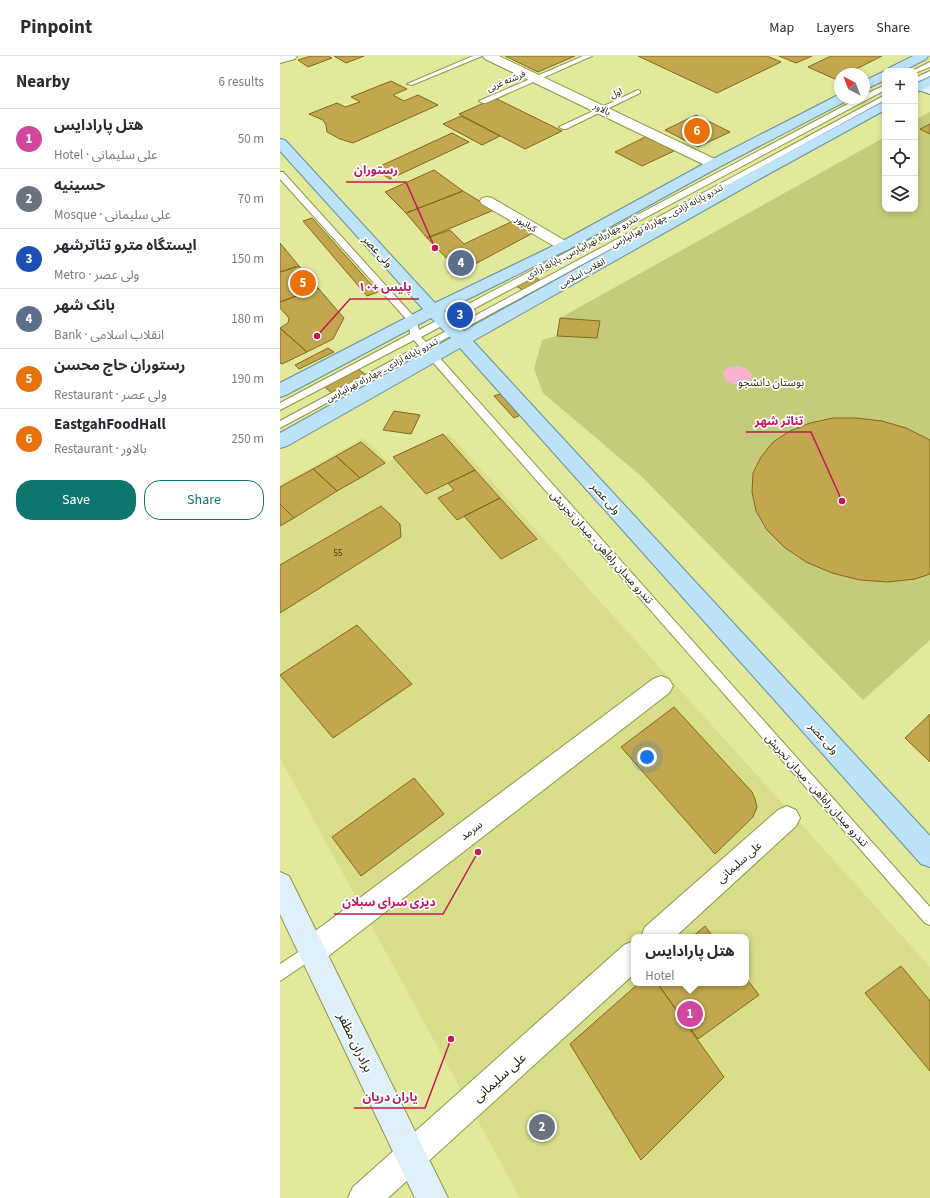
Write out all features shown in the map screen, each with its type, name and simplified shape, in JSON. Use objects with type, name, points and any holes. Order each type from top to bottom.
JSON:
[{"type":"main road","points":[[899,68],[922,56]]},
{"type":"main road","points":[[870,83],[882,77]]},
{"type":"main road","name":"انقلاب اسلامی","points":[[280,441],[429,352],[448,326],[564,246],[714,164],[834,102]]},
{"type":"main road","name":"انقلاب اسلامی","points":[[280,391],[414,328],[448,326],[758,174],[882,107]]},
{"type":"main road","name":"ولی عصر","points":[[280,143],[930,855]]},
{"type":"street","points":[[280,59],[291,56]]},
{"type":"street","name":"بالاور","points":[[490,56],[714,164]]},
{"type":"street","name":"کیانپور","points":[[488,201],[564,246]]},
{"type":"street","name":"سرمد","points":[[312,951],[661,686]]},
{"type":"street","name":"علی سلیمانی","points":[[658,934],[787,818]]},
{"type":"street","name":"برادران مظفر","points":[[280,885],[432,1198]]},
{"type":"street","name":"علی سلیمانی","points":[[364,1198],[631,959]]},
{"type":"lane","points":[[410,84],[479,56]]},
{"type":"lane","name":"فرشته غربی","points":[[483,101],[589,56]]},
{"type":"lane","points":[[918,70],[930,64]]},
{"type":"lane","points":[[922,85],[930,73]]},
{"type":"lane","name":"تندرو چهارراه تهرانپارس ـ پایانه آزادی","points":[[448,326],[882,89]]},
{"type":"lane","name":"اول","points":[[563,127],[638,92]]},
{"type":"lane","name":"تندرو پایانه آزادی ـ چهارراه تهرانپارس","points":[[448,326],[882,99]]},
{"type":"lane","name":"تندرو میدان راه‌آهن - میدان تجریش","points":[[280,174],[414,328],[429,352],[930,918]]},
{"type":"lane","points":[[280,408],[414,328]]},
{"type":"lane","name":"تندرو پایانه آزادی ـ چهارراه تهرانپارس","points":[[280,425],[429,352]]},
{"type":"lane","name":"سرمد","points":[[280,973],[312,951]]},
{"type":"shaded area","points":[[739,366],[747,369],[752,374],[749,382],[738,385],[726,381],[723,372],[729,367]]},
{"type":"shaded area","points":[[449,434],[930,967],[930,1198],[520,1198],[280,758],[280,485],[363,438],[388,462]]},
{"type":"green space","name":"بوستان دانشجو","points":[[930,112],[930,640],[863,700],[641,476],[543,393],[534,369],[542,340],[557,336],[597,338],[600,321],[560,318],[882,139],[882,212],[918,212],[918,118]]},
{"type":"building","points":[[311,56],[328,56],[332,58],[308,67],[298,60]]},
{"type":"building","points":[[334,56],[364,56],[346,63]]},
{"type":"building","points":[[505,56],[575,56],[538,72]]},
{"type":"building","points":[[638,56],[767,56],[781,62],[717,93]]},
{"type":"building","points":[[779,56],[812,56],[796,63]]},
{"type":"building","points":[[831,56],[882,56],[858,68],[834,68],[834,79],[808,67]]},
{"type":"building","points":[[391,81],[407,89],[393,95],[404,101],[418,95],[438,105],[353,143],[340,139],[327,132],[326,125],[323,120],[309,114],[337,103],[345,107],[360,102],[351,97]]},
{"type":"building","points":[[495,98],[562,131],[525,149],[459,114]]},
{"type":"building","points":[[696,115],[730,132],[698,147],[665,130]]},
{"type":"building","points":[[461,116],[500,136],[482,145],[443,124]]},
{"type":"building","points":[[930,124],[930,134],[920,129]]},
{"type":"building","points":[[452,133],[469,142],[390,179],[374,169]]},
{"type":"building","points":[[647,136],[674,151],[642,166],[615,152]]},
{"type":"building","points":[[434,170],[463,191],[406,213],[385,192]]},
{"type":"building","points":[[463,191],[494,210],[427,238],[406,213]]},
{"type":"building","points":[[312,218],[378,292],[367,296],[303,221]]},
{"type":"building","points":[[513,221],[533,233],[477,263],[451,263],[427,238],[450,230],[464,244]]},
{"type":"building","points":[[280,243],[299,266],[280,272]]},
{"type":"building","points":[[299,266],[318,288],[280,302],[280,272]]},
{"type":"building","points":[[534,276],[542,282],[525,291],[516,286]]},
{"type":"building","points":[[318,288],[344,318],[333,339],[307,352],[280,328],[288,323],[289,318],[280,308],[280,302]]},
{"type":"building","points":[[560,318],[600,321],[597,338],[557,336]]},
{"type":"building","points":[[280,328],[307,352],[282,364],[280,363]]},
{"type":"building","points":[[328,348],[334,352],[299,369],[295,365]]},
{"type":"building","points":[[358,369],[366,375],[333,394],[325,387]]},
{"type":"building","points":[[506,392],[525,413],[514,418],[494,396]]},
{"type":"building","points":[[394,411],[420,415],[411,434],[383,430]]},
{"type":"building","points":[[833,418],[857,418],[882,421],[906,428],[930,440],[930,574],[915,579],[888,582],[860,580],[832,573],[806,562],[784,547],[767,530],[756,511],[752,492],[753,473],[761,457],[773,442],[790,431],[810,423]]},
{"type":"building","points":[[443,434],[475,470],[426,494],[393,457]]},
{"type":"building","points":[[361,442],[385,463],[360,478],[336,456]]},
{"type":"building","points":[[336,456],[360,478],[337,491],[313,469]]},
{"type":"building","points":[[313,469],[337,491],[294,518],[280,504],[280,487]]},
{"type":"building","points":[[475,470],[500,498],[457,520],[438,498],[454,490],[448,483]]},
{"type":"building","points":[[500,498],[537,539],[501,559],[464,516]]},
{"type":"building","points":[[280,504],[294,518],[280,526]]},
{"type":"building","points":[[381,506],[400,524],[401,537],[280,613],[280,565]]},
{"type":"building","points":[[357,625],[412,684],[333,738],[280,675]]},
{"type":"building","points":[[674,707],[752,792],[755,799],[757,807],[753,817],[715,854],[621,747]]},
{"type":"building","points":[[930,714],[930,762],[905,738]]},
{"type":"building","points":[[414,778],[444,814],[361,876],[332,837]]},
{"type":"building","points":[[705,926],[711,934],[696,934]]},
{"type":"building","points":[[901,966],[930,1001],[930,1071],[865,993]]},
{"type":"building","points":[[749,982],[759,995],[698,1039],[659,986],[749,986]]},
{"type":"building","points":[[636,986],[659,986],[724,1077],[641,1160],[570,1044]]},
{"type":"place","name":"EastgahFoodHall","points":[[697,131]]},
{"type":"place","name":"رستوران","points":[[435,248]]},
{"type":"place","name":"بانک شهر","points":[[461,263]]},
{"type":"place","name":"رستوران حاج محسن","points":[[303,283]]},
{"type":"place","name":"ایستگاه مترو تئاترشهر","points":[[460,315]]},
{"type":"place","name":"پلیس +۱۰","points":[[317,336]]},
{"type":"place","name":"تئاتر شهر","points":[[842,501]]},
{"type":"place","name":"دیزی سرای سبلان","points":[[478,852]]},
{"type":"place","name":"هتل پارادایس","points":[[690,1014]]},
{"type":"place","name":"یاران دریان","points":[[451,1039]]},
{"type":"place","name":"حسینیه","points":[[542,1127]]}]
